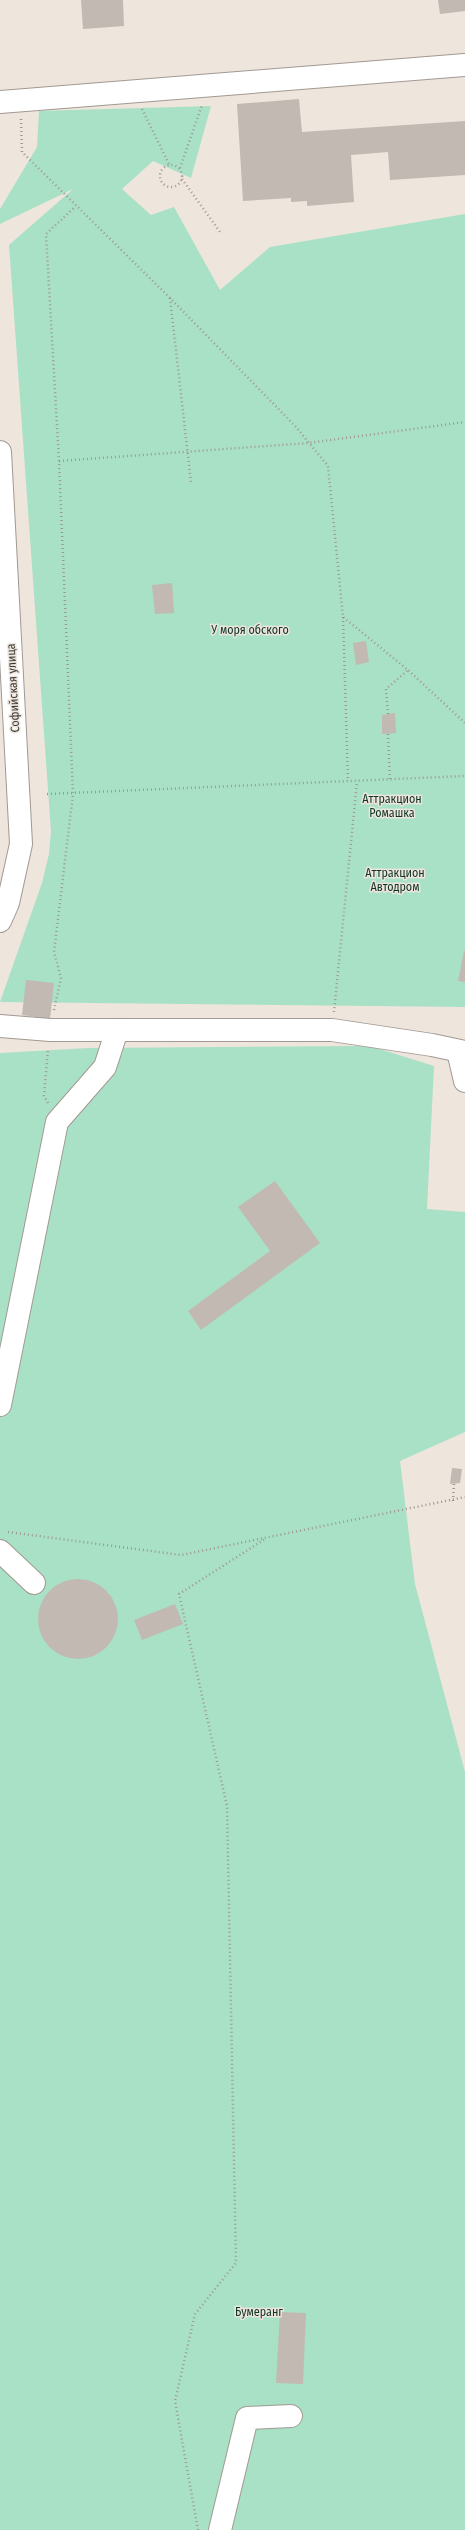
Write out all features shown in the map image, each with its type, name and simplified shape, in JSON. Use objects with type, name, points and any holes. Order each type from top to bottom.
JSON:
[{"type":"main road","points":[[10,101],[465,65]]},
{"type":"main road","name":"Софийская улица","points":[[0,452],[8,720],[21,844],[8,903],[0,921]]},
{"type":"main road","points":[[0,1026],[50,1030],[332,1030],[432,1044],[461,1052],[465,1081]]},
{"type":"main road","points":[[0,1405],[57,1122],[105,1067],[117,1030]]},
{"type":"main road","points":[[0,1551],[34,1583]]},
{"type":"main road","points":[[220,2530],[247,2418],[291,2416]]},
{"type":"path","points":[[209,86],[180,168],[182,180],[220,232]]},
{"type":"path","points":[[134,91],[169,164],[180,168]]},
{"type":"path","points":[[10,101],[22,152],[75,206],[170,298],[296,427],[328,466],[343,617],[348,781]]},
{"type":"path","points":[[169,164],[160,171],[161,182],[170,187],[177,185],[182,180]]},
{"type":"path","points":[[57,1122],[44,1096],[50,1030],[61,978],[54,952],[73,794],[59,461],[46,234],[75,206]]},
{"type":"path","points":[[170,298],[191,482]]},
{"type":"path","points":[[59,461],[308,443],[465,422]]},
{"type":"path","points":[[343,617],[408,670],[465,723]]},
{"type":"path","points":[[388,714],[386,689],[408,670]]},
{"type":"path","points":[[388,734],[390,780]]},
{"type":"path","points":[[47,794],[348,781],[357,782],[465,776]]},
{"type":"path","points":[[332,1030],[357,782]]},
{"type":"path","points":[[453,1500],[454,1484]]},
{"type":"path","points":[[0,1531],[181,1555],[465,1497]]},
{"type":"path","points":[[198,2530],[175,2401],[195,2314],[236,2263],[227,1806],[179,1594],[265,1539]]},
{"type":"green space","name":"У моря обского","points":[[211,106],[191,178],[153,161],[122,189],[151,215],[174,207],[220,290],[270,247],[465,214],[465,1007],[0,1002],[42,883],[49,854],[51,831],[9,245],[73,189],[0,224],[0,209],[37,147],[39,111]]},
{"type":"green space","name":"Бумеранг","points":[[370,1046],[434,1066],[427,1209],[465,1212],[465,1432],[400,1461],[415,1584],[465,1772],[465,2530],[0,2530],[0,1053],[89,1048]]},
{"type":"building","points":[[81,0],[123,0],[124,26],[83,29]]},
{"type":"building","points":[[438,0],[465,0],[465,11],[440,14]]},
{"type":"building","points":[[299,99],[302,132],[465,121],[465,175],[390,180],[388,152],[351,155],[354,202],[307,206],[307,201],[291,202],[291,198],[243,201],[237,104]]},
{"type":"building","points":[[172,583],[174,613],[155,614],[152,585]]},
{"type":"building","points":[[366,641],[369,662],[356,665],[353,643]]},
{"type":"building","points":[[395,713],[396,733],[382,734],[382,715]]},
{"type":"building","points":[[465,951],[465,982],[458,981]]},
{"type":"building","points":[[26,980],[54,983],[50,1019],[22,1015]]},
{"type":"building","points":[[275,1181],[320,1243],[201,1330],[188,1311],[270,1251],[238,1207]]},
{"type":"building","points":[[452,1468],[462,1469],[460,1483],[450,1484]]},
{"type":"building","points":[[78,1579],[93,1582],[106,1591],[115,1604],[118,1619],[115,1634],[106,1647],[93,1656],[78,1659],[63,1656],[50,1647],[41,1634],[38,1619],[41,1604],[50,1591],[63,1582]]},
{"type":"building","points":[[175,1604],[183,1624],[142,1640],[134,1620]]},
{"type":"building","points":[[280,2312],[306,2313],[303,2384],[276,2383]]},
{"type":"park label","name":"Аттракцион Ромашка","points":[[392,806]]},
{"type":"park label","name":"Аттракцион Автодром","points":[[395,880]]}]
